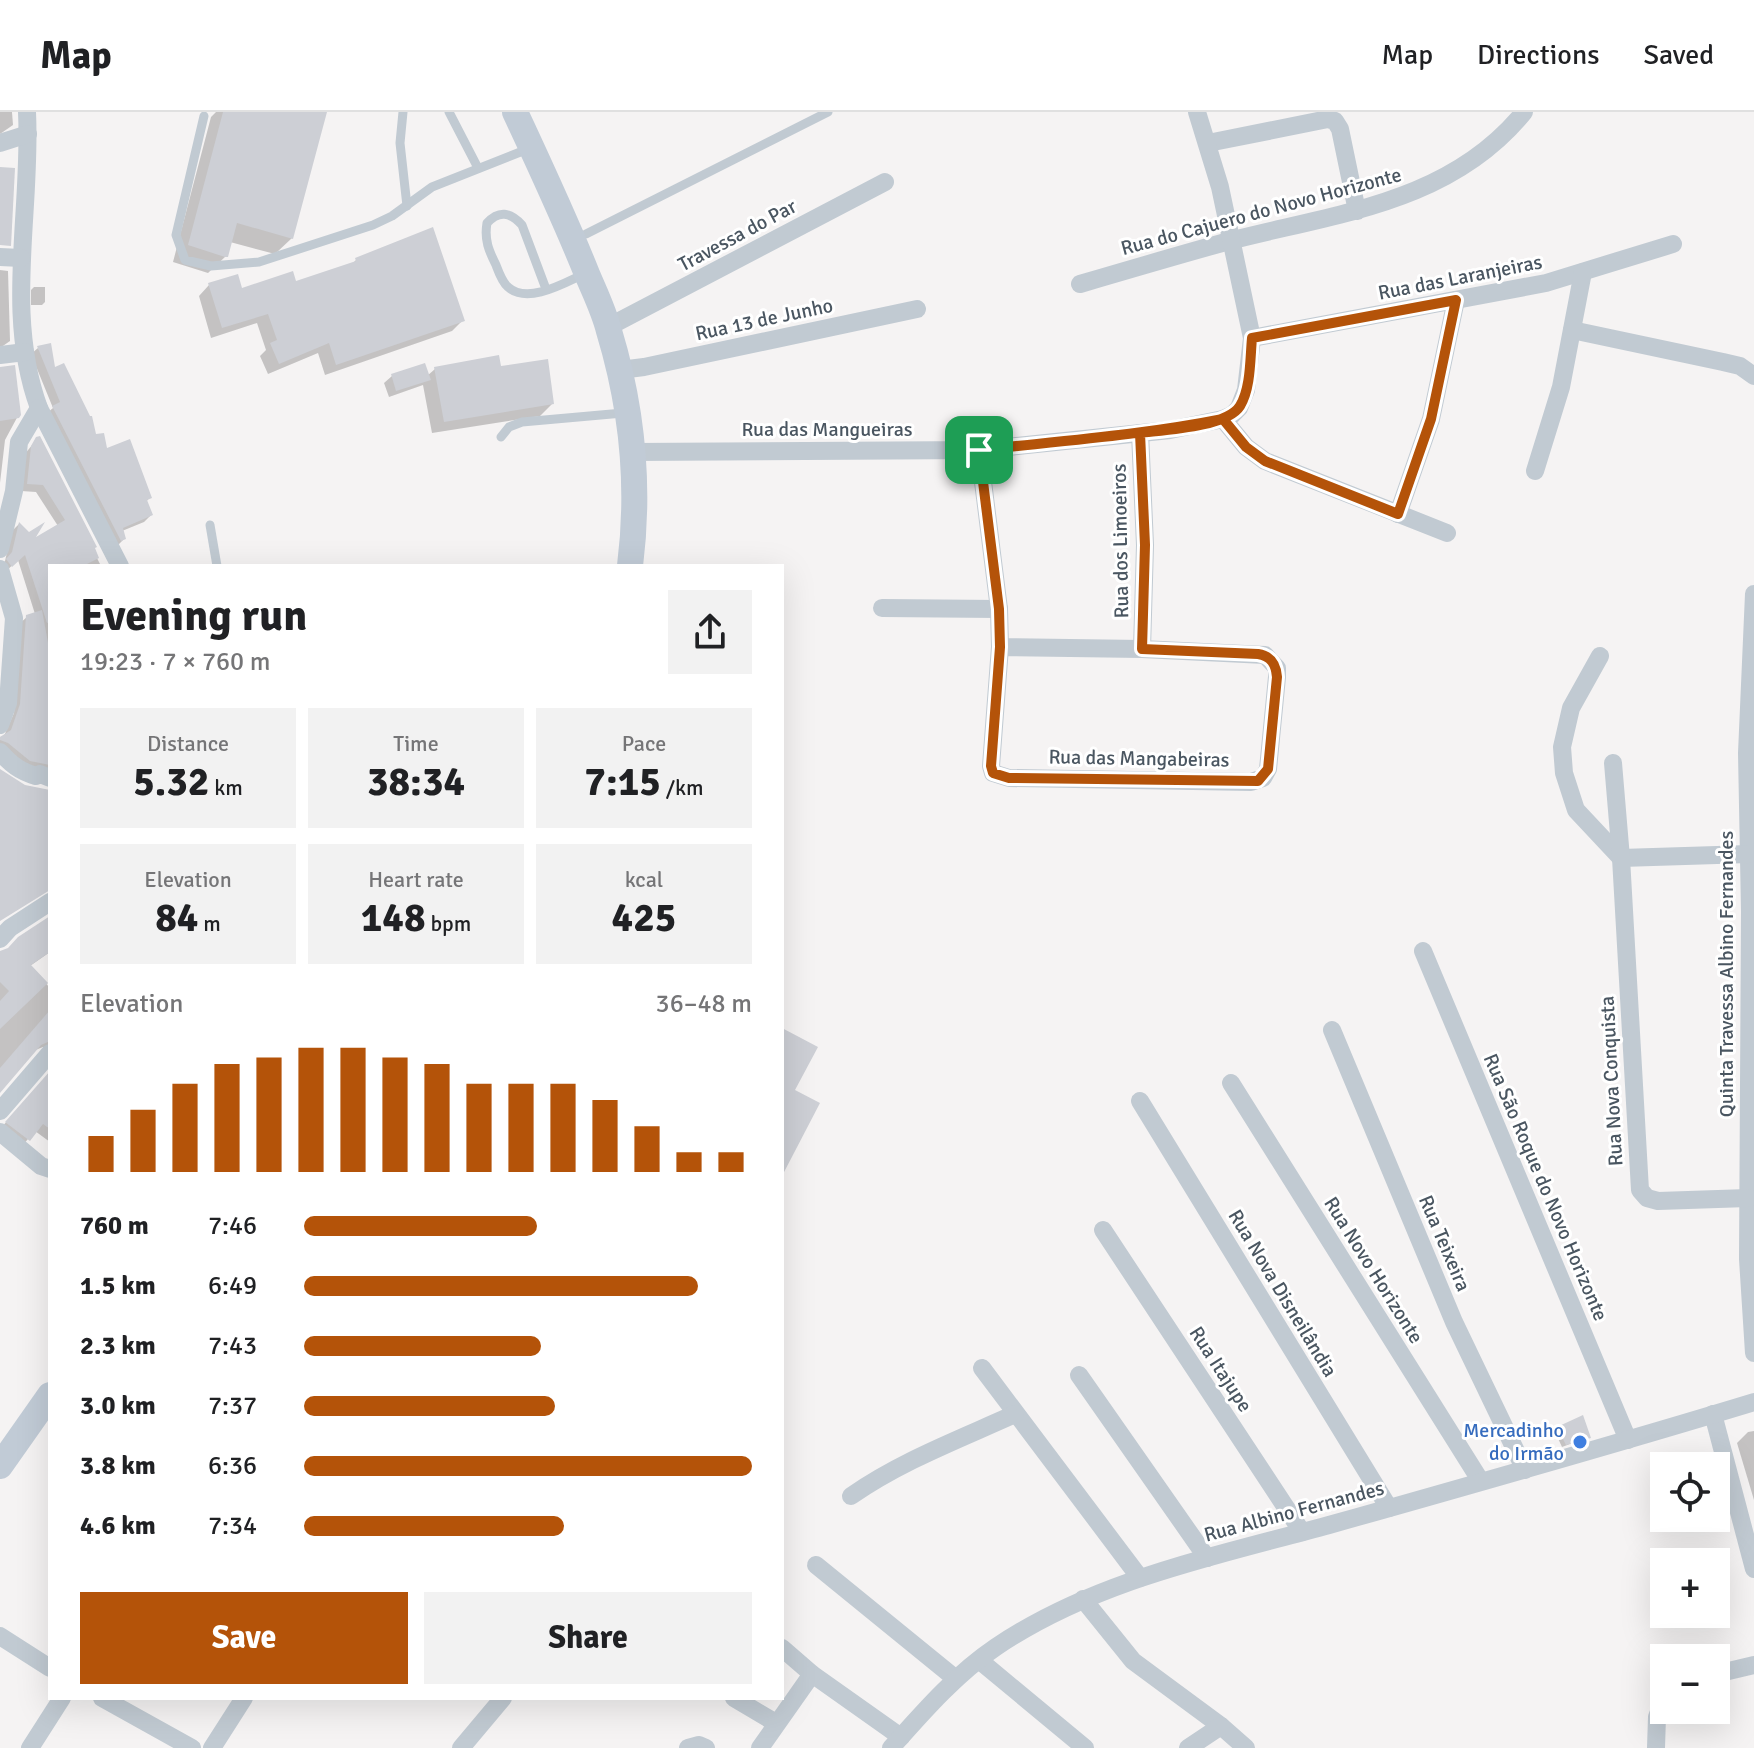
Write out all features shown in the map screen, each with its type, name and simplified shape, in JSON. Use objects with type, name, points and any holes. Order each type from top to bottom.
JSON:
[{"type":"main road","points":[[515,112],[580,237],[587,273],[608,327],[620,370],[632,452],[634,501],[630,564]]},
{"type":"main road","points":[[0,1466],[48,1398]]},
{"type":"street","points":[[27,112],[21,258],[25,352],[30,383],[39,408],[119,564]]},
{"type":"street","points":[[1197,112],[1208,143],[1232,241],[1252,338],[1243,400],[1239,408],[1223,419],[1246,447],[1265,461],[1447,533]]},
{"type":"street","name":"Rua do Cajuero do Novo Horizonte","points":[[1080,284],[1232,241],[1357,211],[1439,182],[1504,137],[1524,112]]},
{"type":"street","points":[[1208,143],[1328,119],[1335,121],[1340,129],[1357,211]]},
{"type":"street","points":[[0,143],[28,134]]},
{"type":"street","name":"Travessa do Par","points":[[608,327],[885,182]]},
{"type":"street","name":"Rua das Laranjeiras","points":[[1252,338],[1546,283],[1673,244]]},
{"type":"street","points":[[0,257],[21,258]]},
{"type":"street","points":[[1535,471],[1561,387],[1583,272]]},
{"type":"street","points":[[1398,514],[1431,419],[1456,300]]},
{"type":"street","name":"Rua 13 de Junho","points":[[620,370],[917,309]]},
{"type":"street","points":[[1572,330],[1740,366],[1754,376]]},
{"type":"street","points":[[0,355],[25,352]]},
{"type":"street","points":[[0,549],[14,491],[9,444],[39,408]]},
{"type":"street","name":"Rua das Mangueiras","points":[[632,452],[979,450],[1140,433],[1223,419]]},
{"type":"street","name":"Rua dos Limoeiros","points":[[1140,433],[1145,545],[1142,649]]},
{"type":"street","name":"Rua das Mangabeiras","points":[[979,450],[999,609],[1000,647],[991,766],[997,776],[1251,782],[1263,778],[1268,769],[1277,677],[1277,668],[1272,660],[1258,654],[1142,649]]},
{"type":"street","points":[[0,569],[14,618],[8,703],[0,725]]},
{"type":"street","name":"Quinta Travessa Albino Fernandes","points":[[1754,594],[1747,753],[1752,910],[1748,1259],[1754,1353]]},
{"type":"street","points":[[882,608],[999,609]]},
{"type":"street","points":[[1000,647],[1142,649]]},
{"type":"street","points":[[1600,656],[1571,708],[1562,747],[1564,773],[1576,810],[1621,858],[1749,854]]},
{"type":"street","points":[[0,752],[8,764],[26,773],[48,777]]},
{"type":"street","name":"Rua Nova Conquista","points":[[1613,763],[1640,1190],[1647,1198],[1658,1201],[1748,1198]]},
{"type":"street","points":[[3,928],[48,903]]},
{"type":"street","name":"Rua São Roque do Novo Horizonte","points":[[1423,951],[1628,1440]]},
{"type":"street","name":"Rua Teixeira","points":[[1332,1030],[1454,1322],[1525,1470]]},
{"type":"street","points":[[0,1111],[48,1055]]},
{"type":"street","name":"Rua Novo Horizonte","points":[[1231,1083],[1480,1480]]},
{"type":"street","name":"Rua Nova Disneilândia","points":[[1140,1101],[1389,1508]]},
{"type":"street","points":[[0,1132],[48,1168]]},
{"type":"street","name":"Rua Itajupe","points":[[1103,1230],[1302,1532]]},
{"type":"street","points":[[982,1368],[1140,1578]]},
{"type":"street","points":[[1079,1375],[1207,1558]]},
{"type":"street","name":"Rua Albino Fernandes","points":[[896,1742],[956,1679],[979,1660],[1021,1632],[1083,1599],[1207,1558],[1525,1470],[1754,1402]]},
{"type":"street","points":[[851,1496],[928,1453],[1015,1414]]},
{"type":"street","points":[[1713,1414],[1754,1569]]},
{"type":"street","points":[[816,1565],[956,1679]]},
{"type":"street","points":[[1083,1599],[1133,1661],[1246,1748]]},
{"type":"street","points":[[0,1636],[48,1667]]},
{"type":"street","points":[[784,1650],[896,1742]]},
{"type":"street","points":[[979,1660],[1085,1748]]},
{"type":"street","points":[[1730,1671],[1754,1665]]},
{"type":"street","points":[[760,1748],[812,1674]]},
{"type":"street","points":[[30,1748],[61,1700]]},
{"type":"street","points":[[106,1700],[192,1748]]},
{"type":"street","points":[[212,1748],[243,1700]]},
{"type":"street","points":[[461,1748],[501,1700]]},
{"type":"street","points":[[737,1700],[776,1723]]},
{"type":"street","points":[[1656,1748],[1657,1724]]},
{"type":"street","points":[[1188,1748],[1221,1726]]},
{"type":"street","points":[[688,1748],[699,1745],[706,1748]]},
{"type":"lane","points":[[403,112],[400,143],[407,206]]},
{"type":"lane","points":[[449,112],[478,168]]},
{"type":"lane","points":[[580,237],[828,112]]},
{"type":"lane","points":[[204,116],[176,235],[185,260],[211,266],[259,262],[373,225],[407,206],[432,187],[532,148]]},
{"type":"lane","points":[[546,289],[522,225],[505,213],[494,215],[487,223],[486,245],[509,288],[518,293],[546,289],[587,273]]},
{"type":"lane","points":[[501,437],[509,427],[522,422],[628,413]]},
{"type":"lane","points":[[210,525],[217,564]]},
{"type":"building","points":[[223,112],[327,112],[293,239],[237,223],[228,257],[188,245]]},
{"type":"building","points":[[0,167],[15,168],[11,246],[0,245]]},
{"type":"building","points":[[433,227],[465,321],[336,365],[329,343],[279,364],[270,343],[277,340],[268,314],[222,328],[208,283],[238,274],[242,288],[293,271],[296,281],[356,261],[355,258]]},
{"type":"building","points":[[51,343],[55,367],[64,363],[92,416],[96,434],[104,433],[107,448],[130,439],[152,498],[147,500],[153,515],[123,528],[126,539],[121,541],[52,406],[60,402],[37,346]]},
{"type":"building","points":[[499,355],[501,366],[548,359],[554,404],[444,422],[434,367]]},
{"type":"building","points":[[425,363],[431,380],[396,391],[391,374]]},
{"type":"building","points":[[15,365],[21,415],[0,421],[0,367]]},
{"type":"building","points":[[40,436],[97,547],[99,558],[87,564],[48,564],[47,623],[25,555],[12,567],[6,559],[12,552],[19,522],[29,532],[45,522],[36,537],[65,520],[43,485],[27,484],[31,446]]},
{"type":"building","points":[[42,610],[48,643],[48,765],[30,761],[0,740],[11,730],[20,704],[26,615]]},
{"type":"building","points":[[0,769],[25,785],[48,790],[48,891],[0,921]]},
{"type":"building","points":[[48,917],[48,953],[31,965],[48,983],[0,1029],[0,1001],[9,991],[0,982],[0,951],[8,948],[18,937]]},
{"type":"building","points":[[48,1012],[48,1042],[41,1045],[0,1093],[0,1068]]},
{"type":"building","points":[[784,1029],[818,1047],[795,1090],[820,1103],[784,1172]]},
{"type":"building","points":[[48,1073],[48,1128],[43,1124],[30,1141],[5,1122]]},
{"type":"building","points":[[1583,1415],[1591,1438],[1566,1445],[1557,1427]]},
{"type":"place","name":"Mercadinho do Irmão","points":[[1580,1442]]},
{"type":"route","points":[[979,450],[999,609],[993,773],[1009,778],[1258,781],[1268,769],[1277,677],[1277,668],[1272,660],[1258,654],[1142,649],[1145,545],[1140,433],[1170,430],[1232,415],[1239,408],[1246,390],[1252,338],[1456,300],[1431,419],[1398,514],[1265,461],[1246,447],[1223,419],[1170,430],[1059,441],[979,450]]}]
